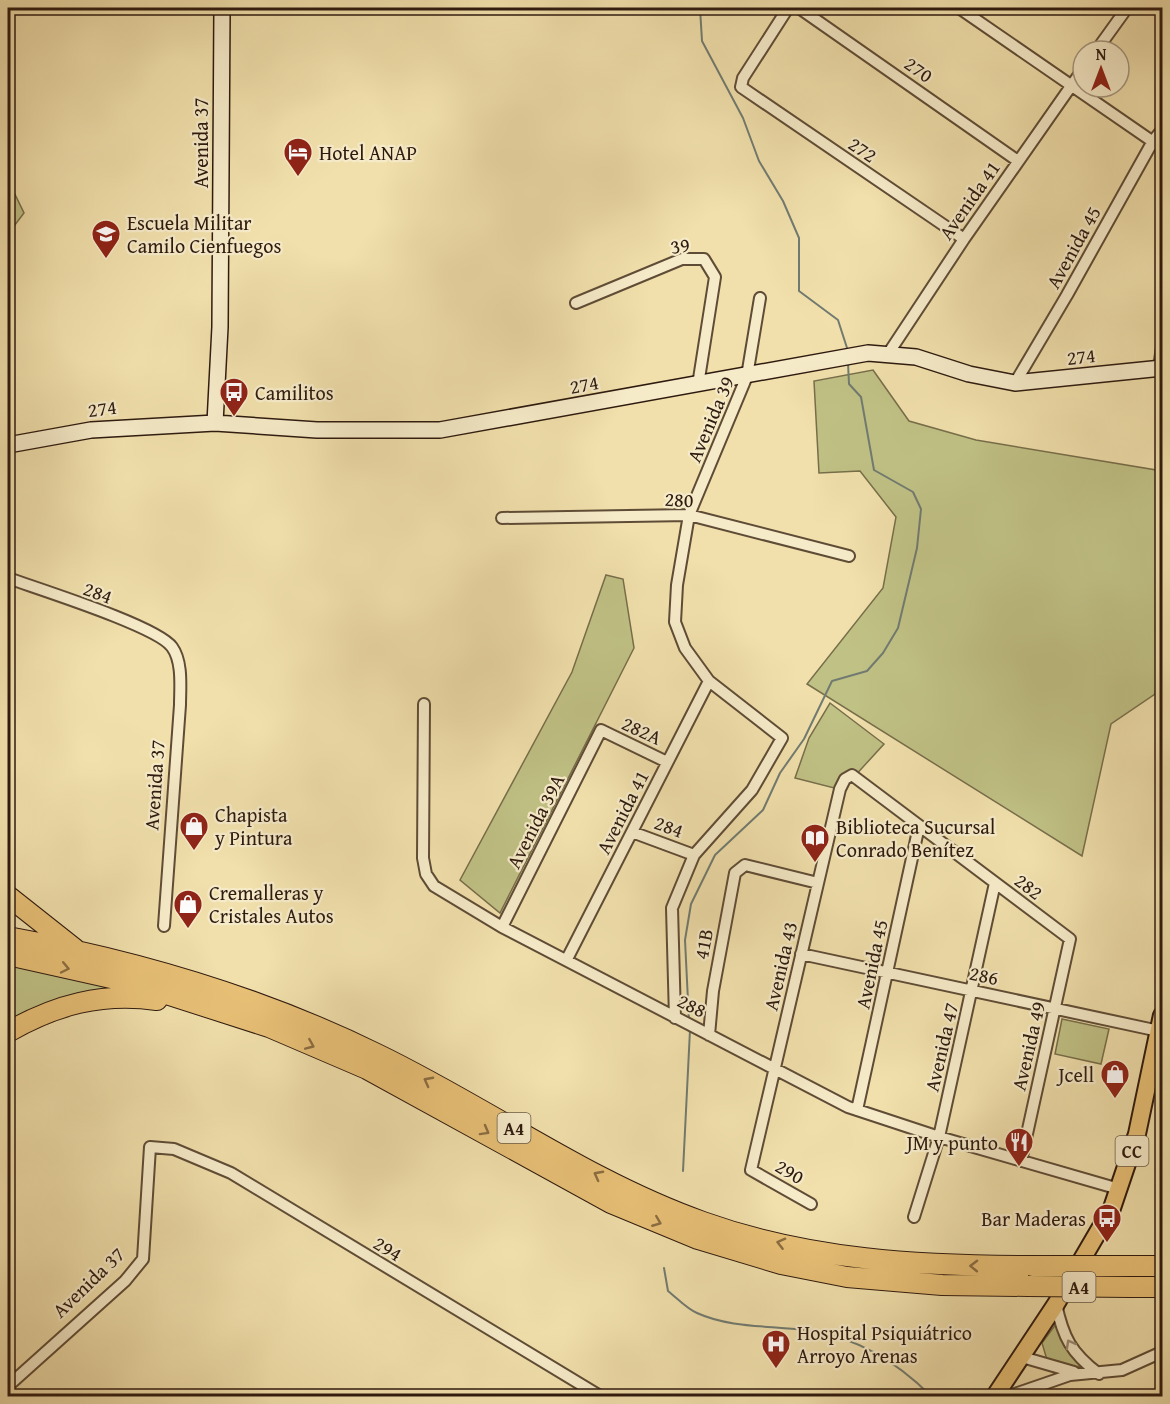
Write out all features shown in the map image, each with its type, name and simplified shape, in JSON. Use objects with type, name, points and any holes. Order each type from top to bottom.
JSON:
[{"type":"highway","points":[[8,896],[79,953]]},
{"type":"highway","name":"A4","points":[[8,937],[149,970],[280,1011],[377,1054],[620,1186],[704,1222],[786,1244],[849,1257],[915,1264],[1162,1266]]},
{"type":"highway","name":"A4","points":[[8,955],[129,981],[269,1027],[367,1069],[611,1203],[699,1239],[781,1264],[847,1276],[942,1285],[1162,1287]]},
{"type":"highway","points":[[8,1032],[40,1014],[94,999],[133,996],[167,1001],[269,1027]]},
{"type":"highway","points":[[1133,1266],[1133,1287]]},
{"type":"main road","name":"CC","points":[[995,1396],[1056,1304],[1112,1208],[1137,1134],[1161,1023]]},
{"type":"street","name":"Avenida 37","points":[[215,423],[220,327],[222,8]]},
{"type":"street","name":"272","points":[[788,8],[743,78],[741,87],[964,239]]},
{"type":"street","name":"270","points":[[799,8],[1018,161]]},
{"type":"street","points":[[959,8],[1071,85]]},
{"type":"street","points":[[1105,39],[1127,8]]},
{"type":"street","name":"Avenida 41","points":[[888,354],[964,239],[1071,87]]},
{"type":"street","points":[[1091,99],[1162,148]]},
{"type":"street","name":"Avenida 45","points":[[1015,382],[1067,295],[1153,141],[1162,130]]},
{"type":"street","name":"39","points":[[576,303],[682,259],[704,259],[715,277],[699,385]]},
{"type":"street","name":"Avenida 39","points":[[709,681],[685,648],[675,622],[677,585],[689,515],[747,376],[760,298]]},
{"type":"street","points":[[1161,368],[1162,347]]},
{"type":"street","name":"274","points":[[8,445],[92,430],[215,423],[317,430],[440,430],[699,385],[843,356],[888,354],[916,357],[969,374],[1015,382],[1070,379],[1161,368]]},
{"type":"street","name":"280","points":[[502,518],[689,515],[849,556]]},
{"type":"street","name":"284","points":[[8,578],[151,630],[172,647]]},
{"type":"street","name":"Avenida 37","points":[[164,926],[180,705],[180,674],[172,647]]},
{"type":"street","name":"Avenida 41","points":[[567,959],[709,681]]},
{"type":"street","points":[[675,1017],[672,908],[694,855],[752,790],[782,738],[709,681]]},
{"type":"street","name":"288","points":[[424,704],[423,858],[426,874],[434,886],[502,927],[567,959],[775,1070],[857,1110],[939,1137],[1119,1189]]},
{"type":"street","name":"282A","points":[[601,730],[668,762]]},
{"type":"street","name":"Avenida 39A","points":[[502,927],[601,730]]},
{"type":"street","name":"282","points":[[852,775],[1070,939]]},
{"type":"street","name":"Avenida 43","points":[[751,1170],[840,789],[845,779],[852,775]]},
{"type":"street","name":"Avenida 45","points":[[857,1110],[919,826]]},
{"type":"street","name":"284","points":[[632,832],[694,855]]},
{"type":"street","name":"41B","points":[[709,1035],[713,991],[735,873],[745,865],[818,883]]},
{"type":"street","name":"Avenida 47","points":[[914,1217],[939,1137],[995,883]]},
{"type":"street","name":"Avenida 49","points":[[1021,1161],[1070,939]]},
{"type":"street","name":"286","points":[[801,954],[1055,1008],[1161,1023]]},
{"type":"street","name":"Avenida 37","points":[[8,1386],[126,1281],[142,1259],[150,1147]]},
{"type":"street","name":"294","points":[[150,1147],[174,1149],[231,1173],[582,1392],[600,1396]]},
{"type":"street","name":"290","points":[[751,1170],[812,1204]]},
{"type":"street","points":[[1056,1304],[1061,1326],[1072,1351],[1098,1374]]},
{"type":"street","points":[[1009,1396],[1062,1377],[1122,1370],[1162,1352]]},
{"type":"street","points":[[1022,1357],[1065,1371],[1098,1374]]},
{"type":"green space","points":[[8,180],[24,213],[8,234]]},
{"type":"green space","points":[[873,370],[909,421],[976,440],[1162,471],[1162,652],[1155,694],[1111,724],[1082,856],[807,684],[883,588],[896,517],[860,471],[819,473],[814,381]]},
{"type":"green space","points":[[606,575],[623,579],[634,648],[500,913],[460,880],[572,672]]},
{"type":"green space","points":[[830,703],[884,744],[842,790],[795,778],[809,738]]},
{"type":"green space","points":[[8,963],[117,987],[63,1000],[8,1026]]},
{"type":"green space","points":[[1062,1019],[1109,1029],[1101,1064],[1055,1054]]},
{"type":"green space","points":[[1056,1324],[1064,1345],[1083,1366],[1073,1367],[1047,1360],[1042,1343]]},
{"type":"waterway","points":[[700,8],[702,41],[743,118],[759,161],[783,201],[799,238],[799,291],[838,320],[848,351]]},
{"type":"waterway","points":[[689,1021],[685,940],[691,904],[715,855],[763,810],[780,773],[804,739],[832,681],[867,671],[883,653],[898,628],[917,548],[921,509],[913,492],[874,470],[861,397],[849,384],[848,363]]},
{"type":"waterway","points":[[683,1171],[690,1030]]},
{"type":"waterway","points":[[664,1268],[668,1291],[697,1313],[724,1322],[797,1329],[845,1339],[891,1363],[931,1396]]},
{"type":"place","name":"Hotel ANAP","points":[[298,178]]},
{"type":"place","name":"Escuela Militar Camilo Cienfuegos","points":[[106,260]]},
{"type":"place","name":"Camilitos","points":[[234,418]]},
{"type":"place","name":"Chapista y Pintura","points":[[194,852]]},
{"type":"place","name":"Biblioteca Sucursal Conrado Benítez","points":[[815,864]]},
{"type":"place","name":"Cremalleras y Cristales Autos","points":[[188,930]]},
{"type":"place","name":"Jcell","points":[[1115,1100]]},
{"type":"place","name":"JM y punto","points":[[1019,1168]]},
{"type":"place","name":"Bar Maderas","points":[[1107,1244]]},
{"type":"place","name":"Hospital Psiquiátrico Arroyo Arenas","points":[[776,1370]]}]
